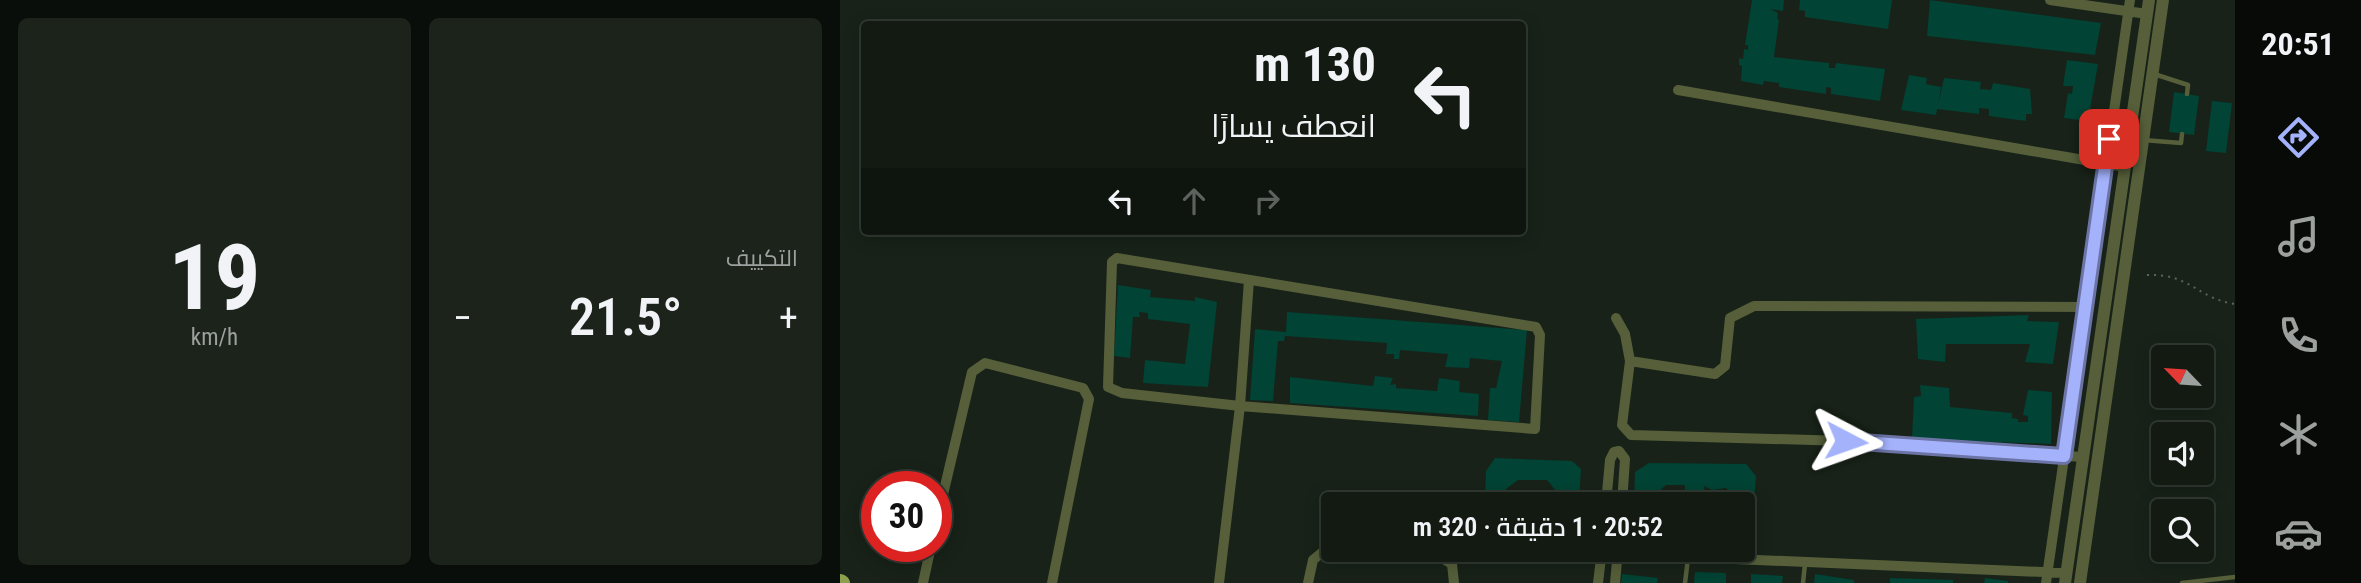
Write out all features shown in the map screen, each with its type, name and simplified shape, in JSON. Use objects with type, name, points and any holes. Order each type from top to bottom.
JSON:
[{"type":"street","points":[[2050,0],[2147,14]]},
{"type":"street","points":[[2047,578],[2130,0]]},
{"type":"street","points":[[1755,561],[2066,578],[2149,0]]},
{"type":"street","points":[[2080,583],[2163,0]]},
{"type":"street","points":[[1678,90],[2125,167]]},
{"type":"street","points":[[1117,258],[1536,327],[1540,335],[1535,429],[1240,406],[1122,393],[1108,387],[1112,262],[1117,258]]},
{"type":"street","points":[[1219,583],[1240,406],[1249,279]]},
{"type":"street","points":[[2087,291],[2107,293]]},
{"type":"street","points":[[1630,361],[1715,374],[1725,366],[1730,318],[1741,309],[1754,306],[2085,307]]},
{"type":"street","points":[[1616,318],[1625,334],[1630,361],[1622,425],[1631,435],[1777,438],[2082,457]]},
{"type":"street","points":[[949,471],[975,366],[985,363],[1083,388],[1089,399],[1052,583]]},
{"type":"street","points":[[1607,492],[1610,460],[1614,452],[1619,451],[1625,459],[1623,492]]},
{"type":"street","points":[[1308,583],[1313,560],[1325,550],[1440,557],[1452,564],[1454,583]]},
{"type":"street","points":[[923,583],[928,562]]},
{"type":"street","points":[[1598,583],[1601,562]]},
{"type":"street","points":[[1615,583],[1616,562]]},
{"type":"lane","points":[[2152,74],[2188,85],[2187,94]]},
{"type":"lane","points":[[2142,139],[2181,143],[2182,134]]},
{"type":"lane","points":[[1685,583],[1688,562]]},
{"type":"lane","points":[[1803,583],[1805,563]]},
{"type":"lane","points":[[2182,583],[2235,577]]},
{"type":"path","points":[[2147,275],[2181,278],[2213,299],[2235,304]]},
{"type":"building","points":[[1752,0],[1784,0],[1783,11],[1770,9],[1778,13],[1779,20],[1774,57],[1829,63],[1829,68],[1835,68],[1836,63],[1885,69],[1880,101],[1831,94],[1831,88],[1826,87],[1826,94],[1779,87],[1779,83],[1764,81],[1763,85],[1741,81],[1742,66],[1739,65],[1739,58],[1743,59],[1744,49],[1748,50],[1748,45],[1745,45]]},
{"type":"building","points":[[1800,0],[1892,0],[1888,29],[1805,17],[1805,11],[1799,10]]},
{"type":"building","points":[[1930,0],[2101,23],[2095,55],[1927,36]]},
{"type":"building","points":[[2067,60],[2098,64],[2088,121],[2064,118],[2068,93],[2072,94],[2073,86],[2063,86]]},
{"type":"building","points":[[1909,75],[1927,78],[1926,84],[1941,87],[1938,104],[1944,78],[1981,82],[1980,89],[1991,90],[1993,83],[2030,89],[2032,114],[2026,114],[2026,121],[1989,116],[1989,109],[1979,108],[1979,114],[1937,109],[1936,115],[1901,110]]},
{"type":"building","points":[[2174,92],[2199,96],[2194,135],[2169,132]]},
{"type":"building","points":[[2212,101],[2232,103],[2226,153],[2206,151]]},
{"type":"building","points":[[1118,285],[1151,290],[1150,297],[1195,301],[1195,297],[1217,302],[1208,387],[1143,383],[1145,360],[1185,364],[1190,324],[1148,319],[1148,313],[1139,312],[1140,317],[1133,317],[1130,358],[1114,356]]},
{"type":"building","points":[[1287,312],[1527,330],[1519,422],[1488,420],[1490,388],[1496,388],[1502,361],[1470,358],[1469,368],[1445,367],[1448,354],[1400,350],[1399,359],[1394,359],[1394,354],[1386,354],[1387,343],[1285,336],[1284,341],[1278,341],[1273,401],[1250,400],[1255,329],[1286,332]]},
{"type":"building","points":[[2029,315],[2027,321],[2059,322],[2053,364],[2025,362],[2030,344],[1946,344],[1945,362],[1918,359],[1916,319]]},
{"type":"building","points":[[1375,376],[1393,378],[1390,385],[1396,384],[1396,388],[1437,391],[1439,378],[1460,381],[1459,392],[1479,394],[1478,416],[1290,403],[1290,377],[1373,386]]},
{"type":"building","points":[[1920,385],[1949,388],[1950,407],[2012,413],[2012,418],[2018,419],[2018,422],[2028,422],[2028,416],[2023,415],[2028,390],[2052,392],[2051,444],[1912,439],[1914,397],[1921,396]]},
{"type":"building","points":[[1495,458],[1572,461],[1581,469],[1580,492],[1556,492],[1547,480],[1518,480],[1506,492],[1485,492],[1486,471]]},
{"type":"building","points":[[1649,463],[1746,464],[1756,476],[1755,492],[1730,492],[1726,488],[1712,490],[1704,486],[1705,492],[1685,492],[1685,485],[1666,485],[1658,492],[1634,492],[1635,472]]},
{"type":"building","points":[[1695,572],[1726,573],[1726,583],[1694,583]]},
{"type":"building","points":[[1622,574],[1658,578],[1657,583],[1621,583]]},
{"type":"building","points":[[1751,574],[1783,576],[1782,583],[1751,583]]},
{"type":"building","points":[[1815,574],[1854,580],[1854,583],[1814,583]]},
{"type":"building","points":[[1890,578],[1953,580],[1953,583],[1890,583]]},
{"type":"building","points":[[1985,578],[2008,581],[2008,583],[1984,583]]},
{"type":"route","points":[[1846,441],[2064,456],[2109,139]]}]
